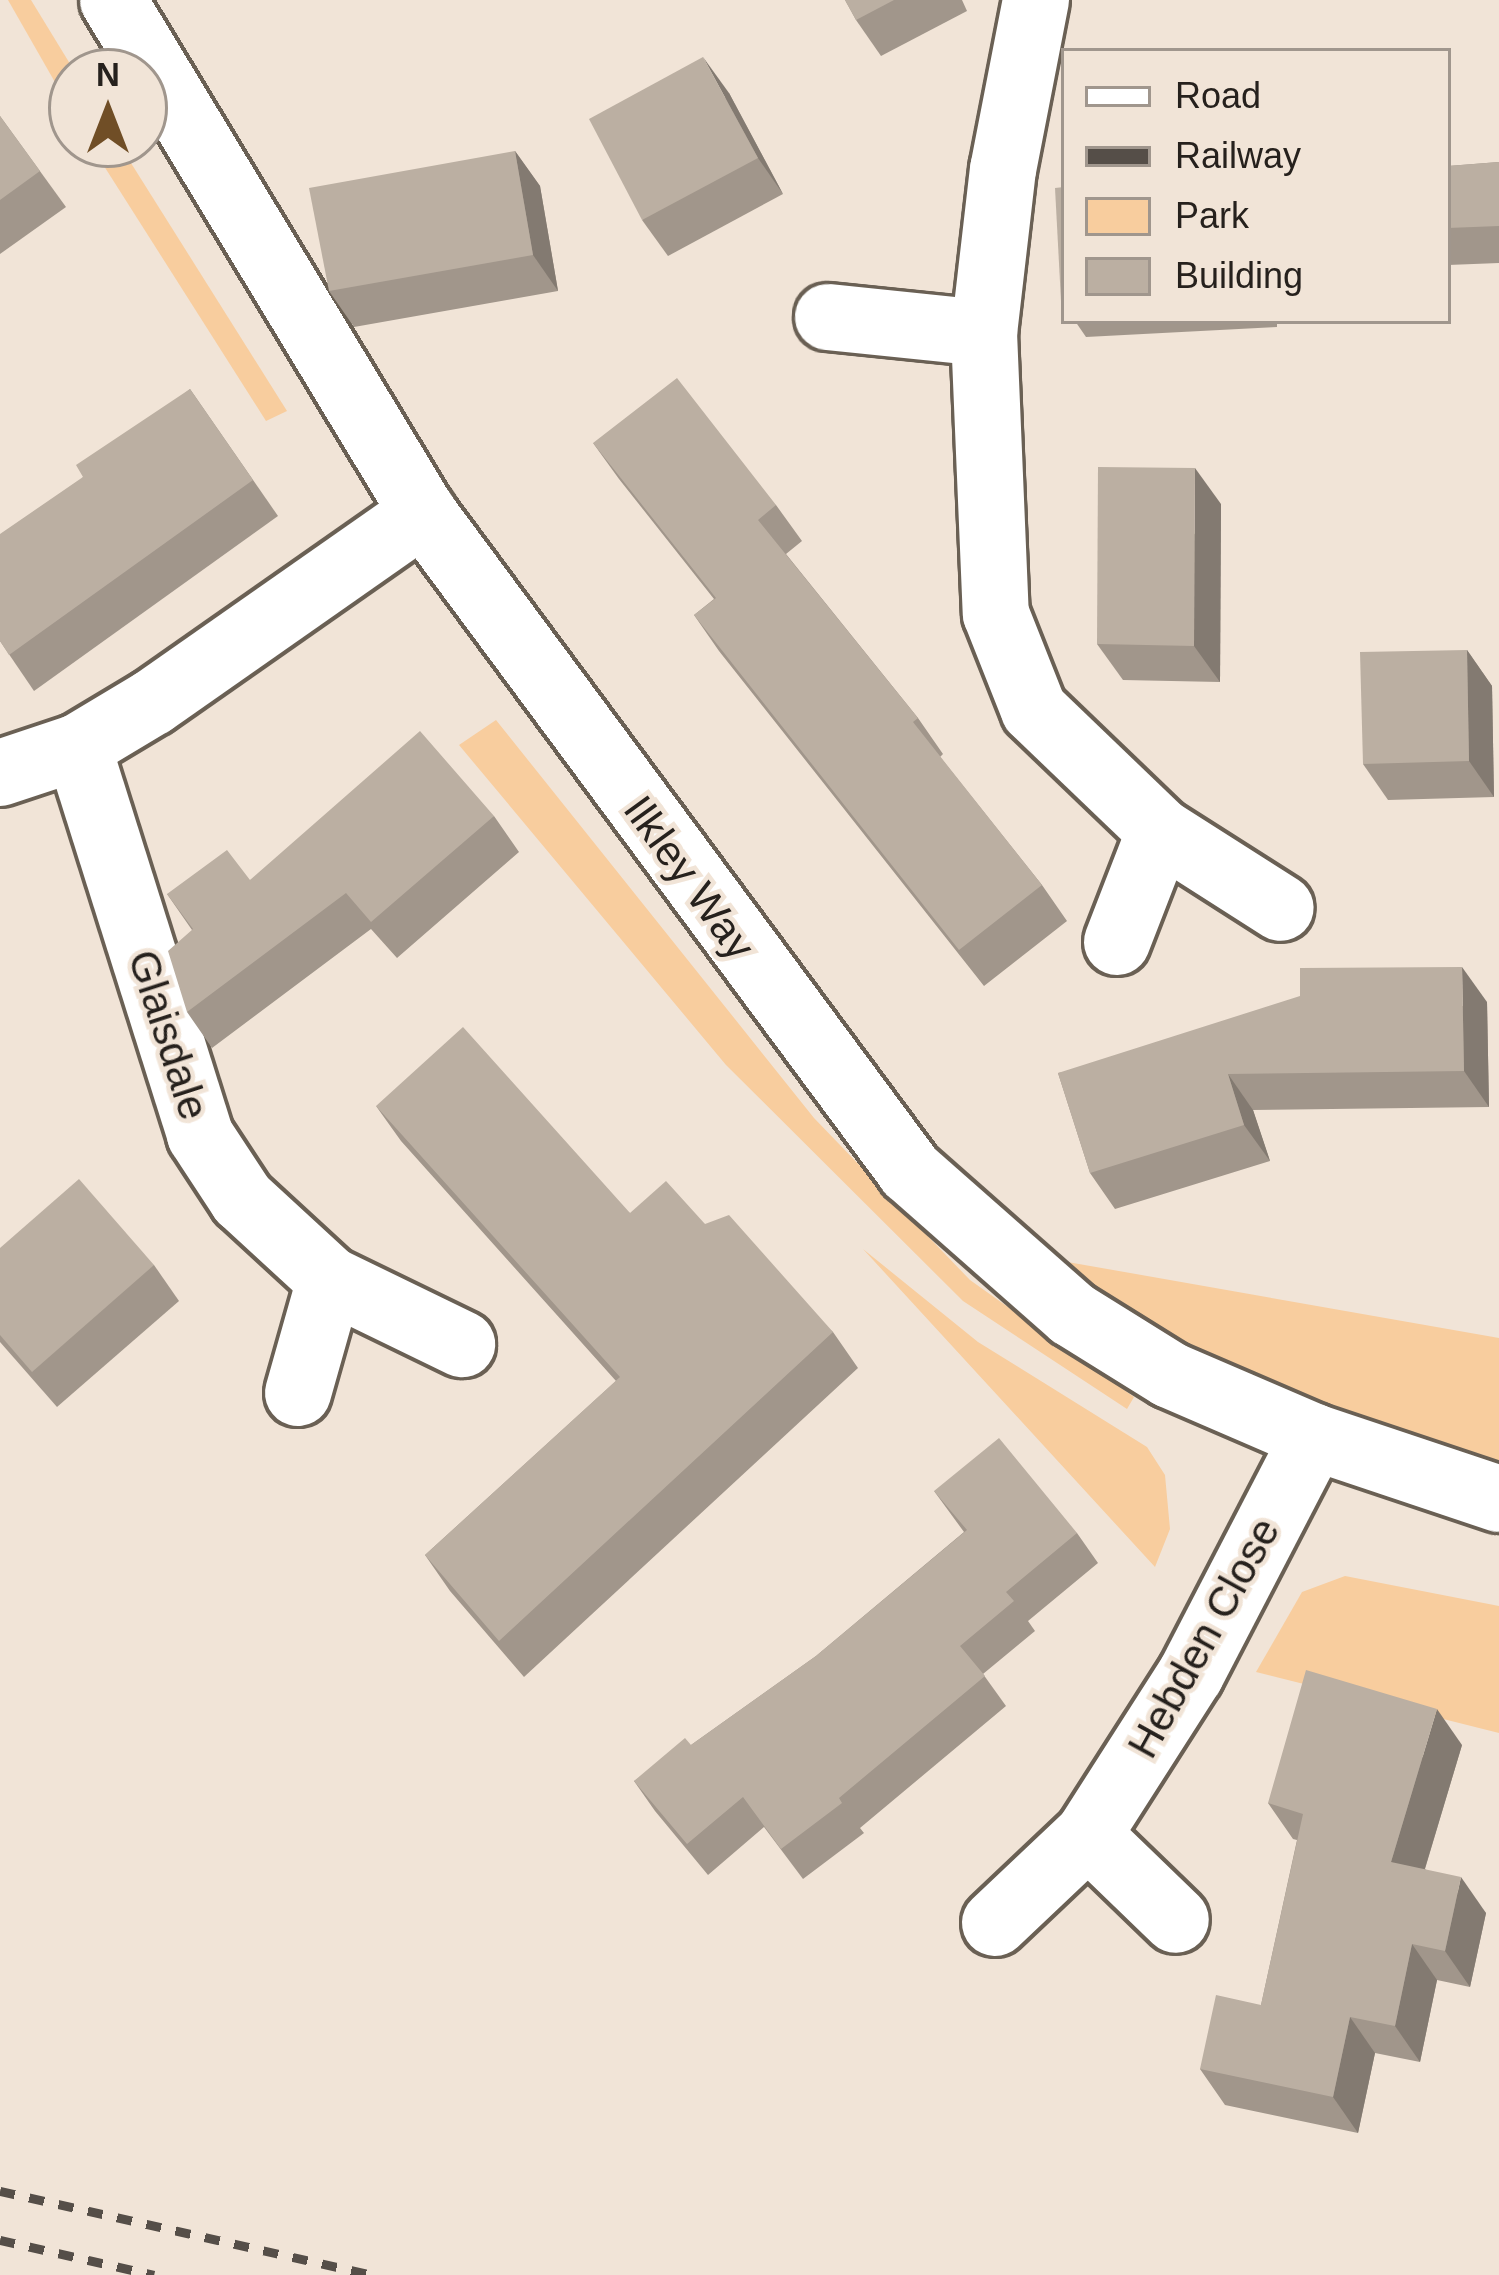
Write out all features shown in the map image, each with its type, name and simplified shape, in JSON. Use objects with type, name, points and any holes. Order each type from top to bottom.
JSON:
[{"type":"street","name":"Ilkley Way","points":[[112,0],[423,513],[910,1171],[1072,1314],[1170,1375],[1314,1437],[1499,1499]]},
{"type":"street","points":[[1036,0],[1003,169],[984,333],[996,614],[1034,710],[1160,831],[1281,908]]},
{"type":"street","points":[[827,316],[984,333]]},
{"type":"street","points":[[0,772],[77,747],[423,513]]},
{"type":"street","name":"Glaisdale","points":[[77,747],[200,1136],[242,1199],[330,1280],[462,1344]]},
{"type":"street","points":[[1117,942],[1160,831]]},
{"type":"street","points":[[298,1393],[330,1280]]},
{"type":"street","name":"Hebden Close","points":[[995,1923],[1088,1835],[1191,1674],[1314,1437]]},
{"type":"street","points":[[1088,1835],[1176,1920]]},
{"type":"green space","points":[[8,0],[31,0],[60,48],[48,48],[48,70]]},
{"type":"green space","points":[[105,168],[134,168],[287,411],[266,421]]},
{"type":"green space","points":[[496,720],[814,1118],[970,1280],[1134,1397],[1127,1409],[963,1301],[726,1065],[459,745]]},
{"type":"green space","points":[[863,1249],[978,1342],[1147,1447],[1165,1475],[1170,1529],[1155,1567]]},
{"type":"green space","points":[[994,1249],[1499,1338],[1499,1499],[1461,1490]]},
{"type":"green space","points":[[1345,1576],[1499,1606],[1499,1733],[1256,1672],[1302,1592]]},
{"type":"building","points":[[845,0],[894,0],[856,20]]},
{"type":"building","points":[[703,57],[758,158],[642,220],[589,119]]},
{"type":"building","points":[[0,116],[40,171],[0,200]]},
{"type":"building","points":[[515,151],[533,255],[329,291],[309,188]]},
{"type":"building","points":[[1499,162],[1499,226],[1451,228],[1451,166]]},
{"type":"building","points":[[1061,187],[1061,301],[1055,188]]},
{"type":"building","points":[[677,378],[776,505],[758,520],[918,718],[913,722],[1042,885],[959,950],[694,615],[716,598],[593,443]]},
{"type":"building","points":[[190,389],[253,480],[9,655],[0,641],[0,534],[83,477],[76,465]]},
{"type":"building","points":[[1098,467],[1195,468],[1194,646],[1097,644]]},
{"type":"building","points":[[1467,650],[1469,761],[1363,764],[1360,652]]},
{"type":"building","points":[[420,731],[494,816],[371,922],[346,893],[187,1012],[168,951],[193,929],[167,894],[227,850],[250,880]]},
{"type":"building","points":[[1462,967],[1464,1071],[1228,1074],[1244,1125],[1090,1173],[1058,1073],[1300,996],[1300,968]]},
{"type":"building","points":[[463,1027],[630,1213],[666,1181],[705,1224],[729,1215],[833,1332],[499,1641],[425,1555],[620,1377],[376,1106]]},
{"type":"building","points":[[79,1179],[154,1265],[32,1372],[0,1335],[0,1248]]},
{"type":"building","points":[[999,1438],[1077,1533],[1006,1592],[1014,1601],[960,1646],[985,1676],[839,1798],[842,1803],[781,1849],[743,1797],[687,1844],[634,1781],[685,1738],[691,1745],[816,1656],[967,1530],[934,1491]]},
{"type":"building","points":[[1306,1670],[1437,1709],[1391,1862],[1461,1877],[1445,1951],[1412,1944],[1395,2026],[1350,2017],[1333,2097],[1200,2069],[1216,1995],[1261,2005],[1303,1814],[1268,1803]]},
{"type":"railway","points":[[0,2191],[374,2275]]},
{"type":"railway","points":[[0,2240],[154,2275]]}]
